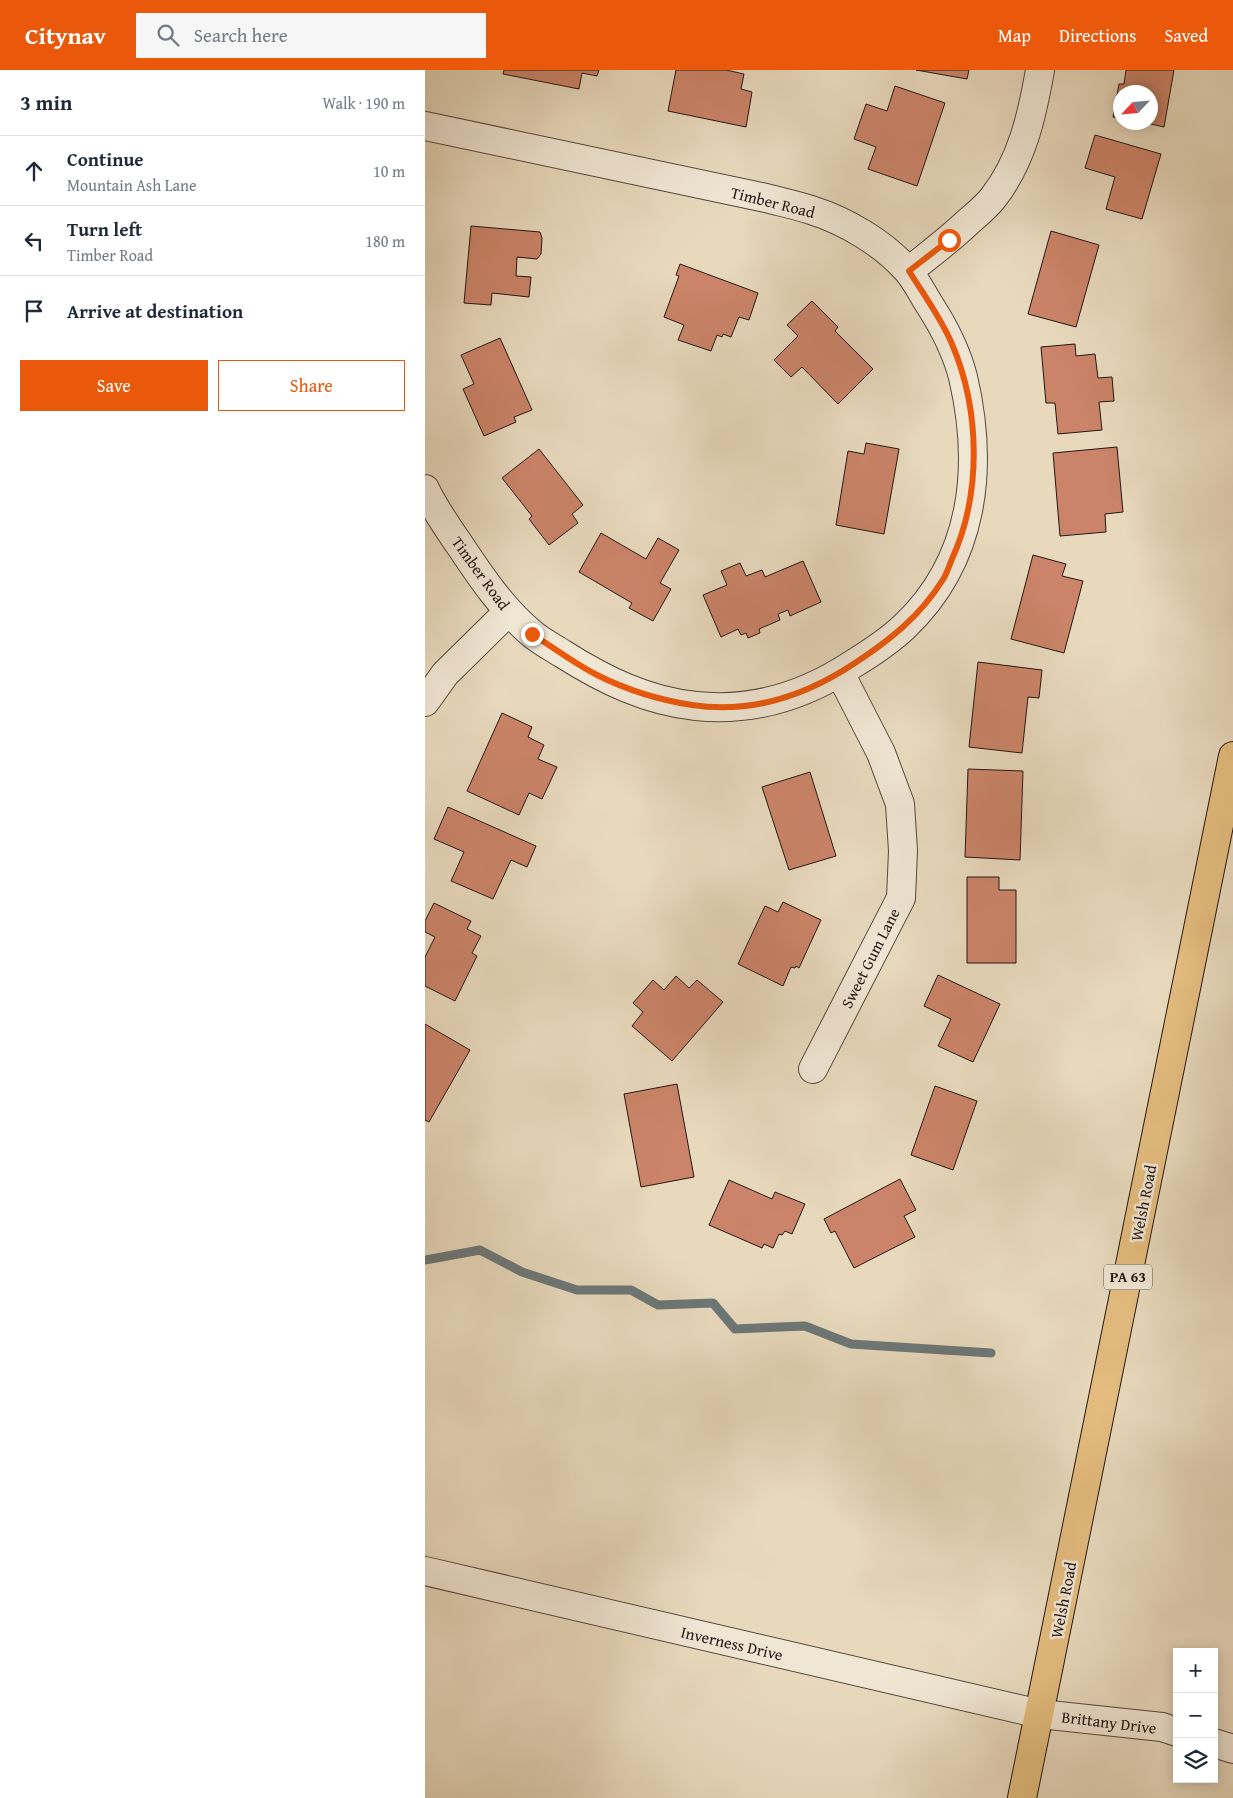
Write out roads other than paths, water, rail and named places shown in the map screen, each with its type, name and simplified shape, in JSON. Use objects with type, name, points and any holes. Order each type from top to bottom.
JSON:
[{"type":"main road","name":"Welsh Road","points":[[1022,1798],[1233,756]]},
{"type":"street","points":[[909,271],[949,240],[979,213],[992,200],[1006,180],[1028,130],[1040,70]]},
{"type":"street","name":"Timber Road","points":[[425,126],[766,198],[813,210],[845,224],[879,244],[909,271],[951,342],[959,364],[970,413],[974,474],[965,525],[956,551],[943,579],[926,603],[904,627],[879,648],[840,673],[790,696],[761,704],[726,708],[693,706],[631,690],[595,674],[532,634],[509,612],[474,567],[425,489]]},
{"type":"street","points":[[425,702],[445,674],[509,612]]},
{"type":"street","name":"Sweet Gum Lane","points":[[813,1069],[901,898],[903,851],[900,804],[881,753],[840,673]]},
{"type":"street","name":"Inverness Drive","points":[[425,1571],[1040,1714]]},
{"type":"street","name":"Brittany Drive","points":[[1040,1714],[1173,1731]]},
{"type":"street","points":[[1218,1744],[1233,1748]]},
{"type":"waterway","points":[[425,1260],[480,1250],[522,1272],[577,1290],[631,1290],[658,1305],[713,1303],[735,1329],[805,1326],[851,1344],[991,1353]]}]
